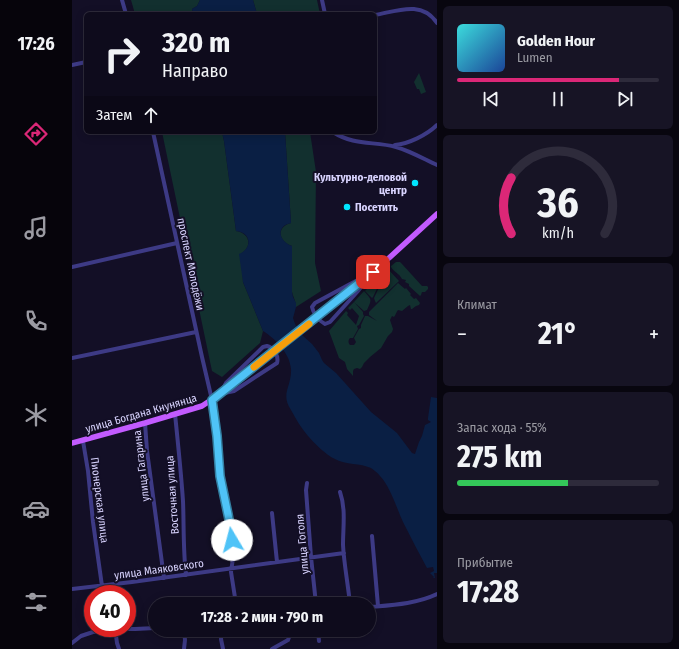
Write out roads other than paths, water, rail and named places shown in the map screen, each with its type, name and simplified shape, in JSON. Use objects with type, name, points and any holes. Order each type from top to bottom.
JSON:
[{"type":"main road","name":"улица Богдана Кнунянца","points":[[72,443],[202,406],[212,400],[271,355],[373,272],[437,214]]},
{"type":"street","points":[[122,0],[125,12]]},
{"type":"street","points":[[322,0],[325,12]]},
{"type":"street","points":[[377,15],[407,9],[416,9],[432,16],[437,23]]},
{"type":"street","points":[[72,65],[84,62]]},
{"type":"street","points":[[336,134],[345,139],[364,143],[400,145],[421,137],[437,125]]},
{"type":"street","name":"проспект Молодёжи","points":[[153,134],[212,400],[217,436],[220,476],[231,535],[233,556],[232,568],[235,597]]},
{"type":"street","points":[[386,145],[405,150],[437,165]]},
{"type":"street","points":[[72,266],[177,244]]},
{"type":"street","points":[[373,272],[358,292],[330,322],[325,324],[321,322],[313,311],[312,307],[315,303],[373,272]]},
{"type":"street","points":[[72,358],[196,332]]},
{"type":"street","points":[[267,346],[272,348],[278,361],[275,365],[234,391],[226,394],[220,394],[226,383],[263,347],[267,346]]},
{"type":"street","name":"Восточная улица","points":[[175,414],[182,493],[186,575]]},
{"type":"street","name":"улица Гагарина","points":[[145,423],[147,450],[164,578]]},
{"type":"street","name":"Пионерская улица","points":[[82,441],[88,471],[102,585]]},
{"type":"street","name":"улица Гоголя","points":[[307,483],[306,490],[315,597]]},
{"type":"street","points":[[340,492],[344,507],[343,545],[349,597]]},
{"type":"street","points":[[272,513],[278,562]]},
{"type":"street","points":[[372,536],[378,606],[409,603],[437,594]]},
{"type":"street","name":"улица Маяковского","points":[[109,585],[344,553]]},
{"type":"street","name":"улица Маяковского","points":[[72,589],[84,588]]},
{"type":"street","points":[[136,628],[148,628]]},
{"type":"street","points":[[72,643],[84,635]]},
{"type":"street","points":[[116,637],[120,649]]},
{"type":"street","points":[[184,649],[185,637]]},
{"type":"street","points":[[221,637],[223,649]]},
{"type":"street","points":[[272,649],[288,640],[289,637]]},
{"type":"street","points":[[319,637],[319,641]]},
{"type":"water","points":[[200,0],[253,0],[256,12],[193,12],[192,9],[197,6]]},
{"type":"water","points":[[222,134],[285,134],[291,223],[283,227],[281,234],[284,241],[292,246],[292,292],[296,303],[293,318],[302,335],[312,344],[324,363],[336,373],[371,412],[397,433],[412,453],[415,454],[425,425],[431,422],[428,418],[431,397],[437,398],[437,573],[434,573],[435,578],[433,578],[434,577],[430,573],[434,571],[433,567],[427,568],[403,522],[384,480],[371,468],[339,461],[324,452],[305,433],[288,404],[286,394],[291,375],[290,363],[282,347],[263,331],[243,282],[239,254],[247,248],[248,241],[245,234],[236,231]]},
{"type":"place","name":"Культурно-деловой центр","points":[[415,183]]},
{"type":"place","name":"Посетить","points":[[347,207]]}]
